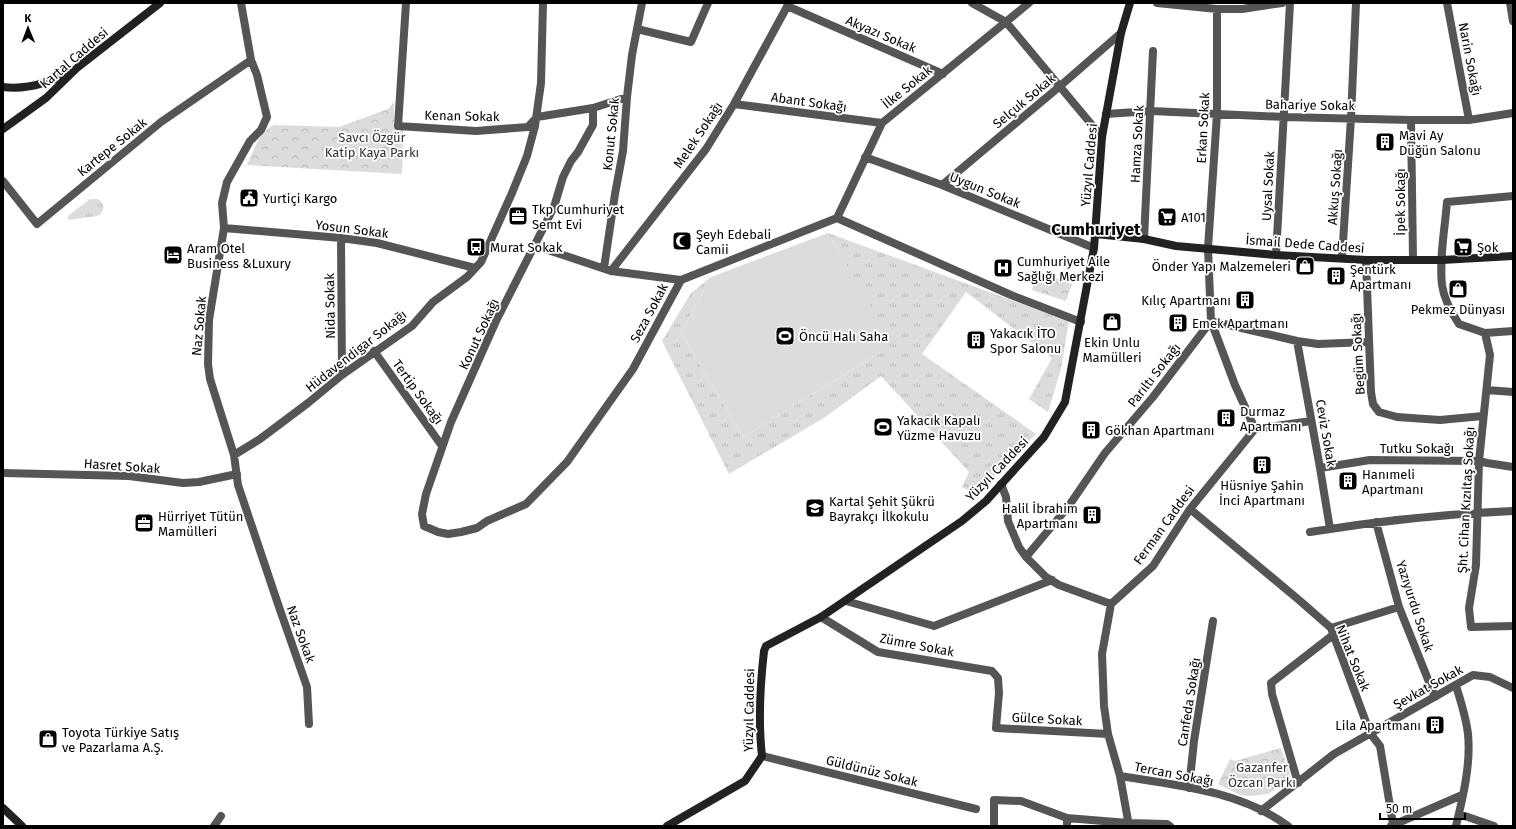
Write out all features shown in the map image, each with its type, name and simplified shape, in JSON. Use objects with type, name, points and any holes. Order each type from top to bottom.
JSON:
[{"type":"street","name":"Kartal Caddesi","points":[[3,130],[46,98],[78,67],[160,3]]},
{"type":"street","name":"Naz Sokak","points":[[241,3],[251,60],[257,75],[267,117],[262,130],[250,141],[226,182],[222,203],[224,228],[209,320],[208,364],[210,379],[234,455],[238,485],[264,564],[308,687],[309,724]]},
{"type":"street","name":"Kenan Sokak","points":[[406,3],[398,126],[476,131],[528,127],[537,117],[593,108],[627,97]]},
{"type":"street","name":"Hüdavendigar Sokağı","points":[[234,455],[260,439],[308,403],[342,374],[412,326],[433,302],[467,277],[481,262],[527,156],[537,117],[540,83],[543,3]]},
{"type":"street","name":"Konut Sokak","points":[[607,270],[615,194],[623,152],[627,97],[642,3]]},
{"type":"street","points":[[637,29],[691,42],[708,3]]},
{"type":"street","points":[[972,3],[1006,22],[1102,137]]},
{"type":"street","name":"İlke Sokak","points":[[837,218],[882,123],[1029,3]]},
{"type":"street","name":"Yüzyıl Caddesi","points":[[667,826],[746,781],[762,756],[760,737],[760,687],[765,648],[769,644],[821,617],[846,601],[867,585],[962,521],[986,501],[1044,437],[1065,402],[1081,322],[1096,234],[1102,137],[1121,33],[1130,3]]},
{"type":"street","points":[[1156,3],[1217,9],[1282,3]]},
{"type":"street","name":"Uysal Sokak","points":[[1276,255],[1290,3]]},
{"type":"street","name":"Akkuş Sokağı","points":[[1342,258],[1351,118],[1356,3]]},
{"type":"street","name":"Narin Sokağı","points":[[1447,3],[1470,120]]},
{"type":"street","points":[[1510,3],[1513,21]]},
{"type":"street","name":"Akyazı Sokak","points":[[788,5],[943,74]]},
{"type":"street","name":"Melek Sokağı","points":[[607,270],[706,149],[734,104],[788,5]]},
{"type":"street","name":"Erkan Sokak","points":[[1208,248],[1217,114],[1217,9]]},
{"type":"street","name":"Selçuk Sokak","points":[[942,185],[1121,33]]},
{"type":"street","name":"Hamza Sokak","points":[[1144,239],[1153,51]]},
{"type":"street","name":"Kartepe Sokak","points":[[3,181],[36,224],[161,122],[251,60]]},
{"type":"street","points":[[3,87],[21,88],[36,86],[58,78],[78,67]]},
{"type":"street","name":"Abant Sokağı","points":[[734,104],[882,123]]},
{"type":"street","name":"Konut Sokağı","points":[[477,528],[448,534],[438,532],[424,526],[422,520],[423,508],[442,446],[452,422],[496,321],[536,246],[554,207],[563,177],[592,125],[593,108]]},
{"type":"street","name":"Bahariye Sokak","points":[[1106,114],[1151,111],[1284,117],[1470,120],[1513,113]]},
{"type":"street","name":"İpek Sokağı","points":[[1412,120],[1413,260]]},
{"type":"street","name":"Uygun Sokak","points":[[865,157],[942,185],[1094,248]]},
{"type":"street","points":[[1513,196],[1448,202],[1442,260],[1442,286],[1450,309],[1459,324],[1485,333],[1513,331]]},
{"type":"street","points":[[837,218],[1011,295],[1081,322]]},
{"type":"street","name":"Seza Sokak","points":[[477,528],[487,521],[526,504],[567,462],[633,369],[681,280],[837,218]]},
{"type":"street","name":"Yosun Sokak","points":[[224,228],[377,242],[475,268]]},
{"type":"street","name":"İsmail Dede Caddesi","points":[[1096,234],[1144,239],[1176,246],[1276,255],[1366,260],[1442,260],[1513,256]]},
{"type":"street","name":"Nida Sokak","points":[[341,238],[342,374]]},
{"type":"street","points":[[536,246],[607,270],[681,280]]},
{"type":"street","points":[[1208,248],[1211,321],[1235,385],[1255,429],[1311,421]]},
{"type":"street","name":"Begüm Sokağı","points":[[1366,260],[1368,342],[1373,404],[1379,412],[1397,417],[1440,420],[1483,416]]},
{"type":"street","points":[[1211,321],[1297,341],[1318,344],[1368,342]]},
{"type":"street","name":"Parıltı Sokağı","points":[[1026,557],[1068,507],[1105,453],[1153,397],[1211,321]]},
{"type":"street","name":"Şht. Cihan Kızıltaş Sokağı","points":[[1485,333],[1490,355],[1479,461],[1476,565],[1469,608],[1471,627],[1513,626]]},
{"type":"street","name":"Ceviz Sokak","points":[[1297,341],[1330,528]]},
{"type":"street","name":"Tertip Sokağı","points":[[374,351],[442,446]]},
{"type":"street","points":[[1487,390],[1513,392]]},
{"type":"street","name":"Ferman Caddesi","points":[[1111,604],[1153,566],[1190,509],[1255,429]]},
{"type":"street","name":"Tutku Sokağı","points":[[1320,468],[1370,460],[1479,461],[1513,466]]},
{"type":"street","name":"Hasret Sokak","points":[[3,473],[129,476],[183,483],[199,482],[237,474]]},
{"type":"street","points":[[1001,484],[1006,498],[1008,521],[1019,547],[1026,557],[1046,577],[1059,585],[1111,604],[1102,654],[1104,706],[1108,734],[1120,776],[1129,825]]},
{"type":"street","name":"Nihat Sokak","points":[[1190,509],[1299,600],[1332,631],[1370,733],[1380,746],[1392,825]]},
{"type":"street","points":[[1310,532],[1376,522],[1513,511]]},
{"type":"street","name":"Yazıyurdu Sokak","points":[[1376,522],[1399,607],[1435,697]]},
{"type":"street","points":[[846,601],[934,626],[1052,580]]},
{"type":"street","points":[[1298,783],[1272,694],[1271,683],[1332,631],[1399,607]]},
{"type":"street","name":"Zümre Sokak","points":[[821,617],[878,652],[992,671],[998,678],[999,693]]},
{"type":"street","name":"Canfeda Sokağı","points":[[1189,788],[1194,741],[1213,621]]},
{"type":"street","name":"Şevkat Sokak","points":[[1261,811],[1334,754],[1473,675],[1490,677],[1513,688]]},
{"type":"street","points":[[1456,686],[1466,717],[1469,754],[1456,826]]},
{"type":"street","name":"Gülce Sokak","points":[[999,693],[996,728],[1108,734]]},
{"type":"street","name":"Güldünüz Sokak","points":[[762,756],[976,809]]},
{"type":"street","name":"Tercan Sokağı","points":[[1120,776],[1189,788],[1239,800],[1279,819],[1288,826]]},
{"type":"street","points":[[1392,825],[1462,795]]},
{"type":"street","points":[[994,826],[994,800],[1021,801],[1067,822],[1129,825],[1167,824],[1170,826]]},
{"type":"street","points":[[3,808],[22,826]]},
{"type":"street","points":[[1459,814],[1494,826]]},
{"type":"street","points":[[214,826],[221,816]]},
{"type":"green space","name":"Savcı Özgür Katip Kaya Parkı","points":[[394,102],[394,128],[403,128],[402,174],[247,165],[261,136],[274,125],[339,127],[388,109]]},
{"type":"green space","points":[[90,199],[98,199],[103,204],[103,210],[100,214],[97,216],[68,220],[68,216]]},
{"type":"green space","points":[[828,233],[1069,321],[1061,369],[1048,412],[1029,399],[1052,358],[966,292],[922,354],[1036,434],[976,494],[962,487],[969,472],[881,376],[824,418],[729,474],[662,341],[691,293],[711,277],[681,333],[743,437],[881,352],[889,339]]},
{"type":"green space","name":"Öncü Halı Saha","points":[[828,233],[890,339],[881,352],[743,437],[681,333],[711,277]]},
{"type":"green space","points":[[1038,272],[1072,284],[1066,301],[1032,290]]},
{"type":"green space","name":"Gazanfer Özcan Parkı","points":[[1281,748],[1291,777],[1268,794],[1251,796],[1240,795],[1218,784],[1230,759],[1235,761]]},
{"type":"place","name":"Mavi Ay Düğün Salonu","points":[[1385,142]]},
{"type":"place","name":"Yurtiçi Kargo","points":[[249,198]]},
{"type":"place","name":"Tkp Cumhuriyet Semt Evi","points":[[518,216]]},
{"type":"place","name":"A101","points":[[1167,217]]},
{"type":"place","name":"Şeyh Edebali Camii","points":[[682,241]]},
{"type":"place","name":"Murat Sokak","points":[[476,247]]},
{"type":"place","name":"Şok","points":[[1463,247]]},
{"type":"place","name":"Aram Otel Business &Luxury","points":[[173,255]]},
{"type":"place","name":"Önder Yapı Malzemeleri","points":[[1305,266]]},
{"type":"place","name":"Cumhuriyet Aile Sağlığı Merkezi","points":[[1003,268]]},
{"type":"place","name":"Şentürk Apartmanı","points":[[1336,276]]},
{"type":"place","name":"Pekmez Dünyası","points":[[1458,289]]},
{"type":"place","name":"Kılıç Apartmanı","points":[[1245,300]]},
{"type":"place","name":"Ekin Unlu Mamülleri","points":[[1112,322]]},
{"type":"place","name":"Emek Apartmanı","points":[[1178,323]]},
{"type":"place","name":"Öncü Halı Saha","points":[[785,336]]},
{"type":"place","name":"Yakacık İTO Spor Salonu","points":[[976,340]]},
{"type":"place","name":"Durmaz Apartmanı","points":[[1226,418]]},
{"type":"place","name":"Yakacık Kapalı Yüzme Havuzu","points":[[883,427]]},
{"type":"place","name":"Gökhan Apartmanı","points":[[1091,430]]},
{"type":"place","name":"Hüsniye Şahin İnci Apartmanı","points":[[1262,465]]},
{"type":"place","name":"Hanımeli Apartmanı","points":[[1348,481]]},
{"type":"place","name":"Kartal Şehit Şükrü Bayrakçı İlkokulu","points":[[815,508]]},
{"type":"place","name":"Halil İbrahim Apartmanı","points":[[1092,515]]},
{"type":"place","name":"Hürriyet Tütün Mamülleri","points":[[144,523]]},
{"type":"place","name":"Lila Apartmanı","points":[[1435,725]]},
{"type":"place","name":"Toyota Türkiye Satış ve Pazarlama A.Ş.","points":[[48,739]]},
{"type":"district","name":"Cumhuriyet","points":[[1096,229]]}]
